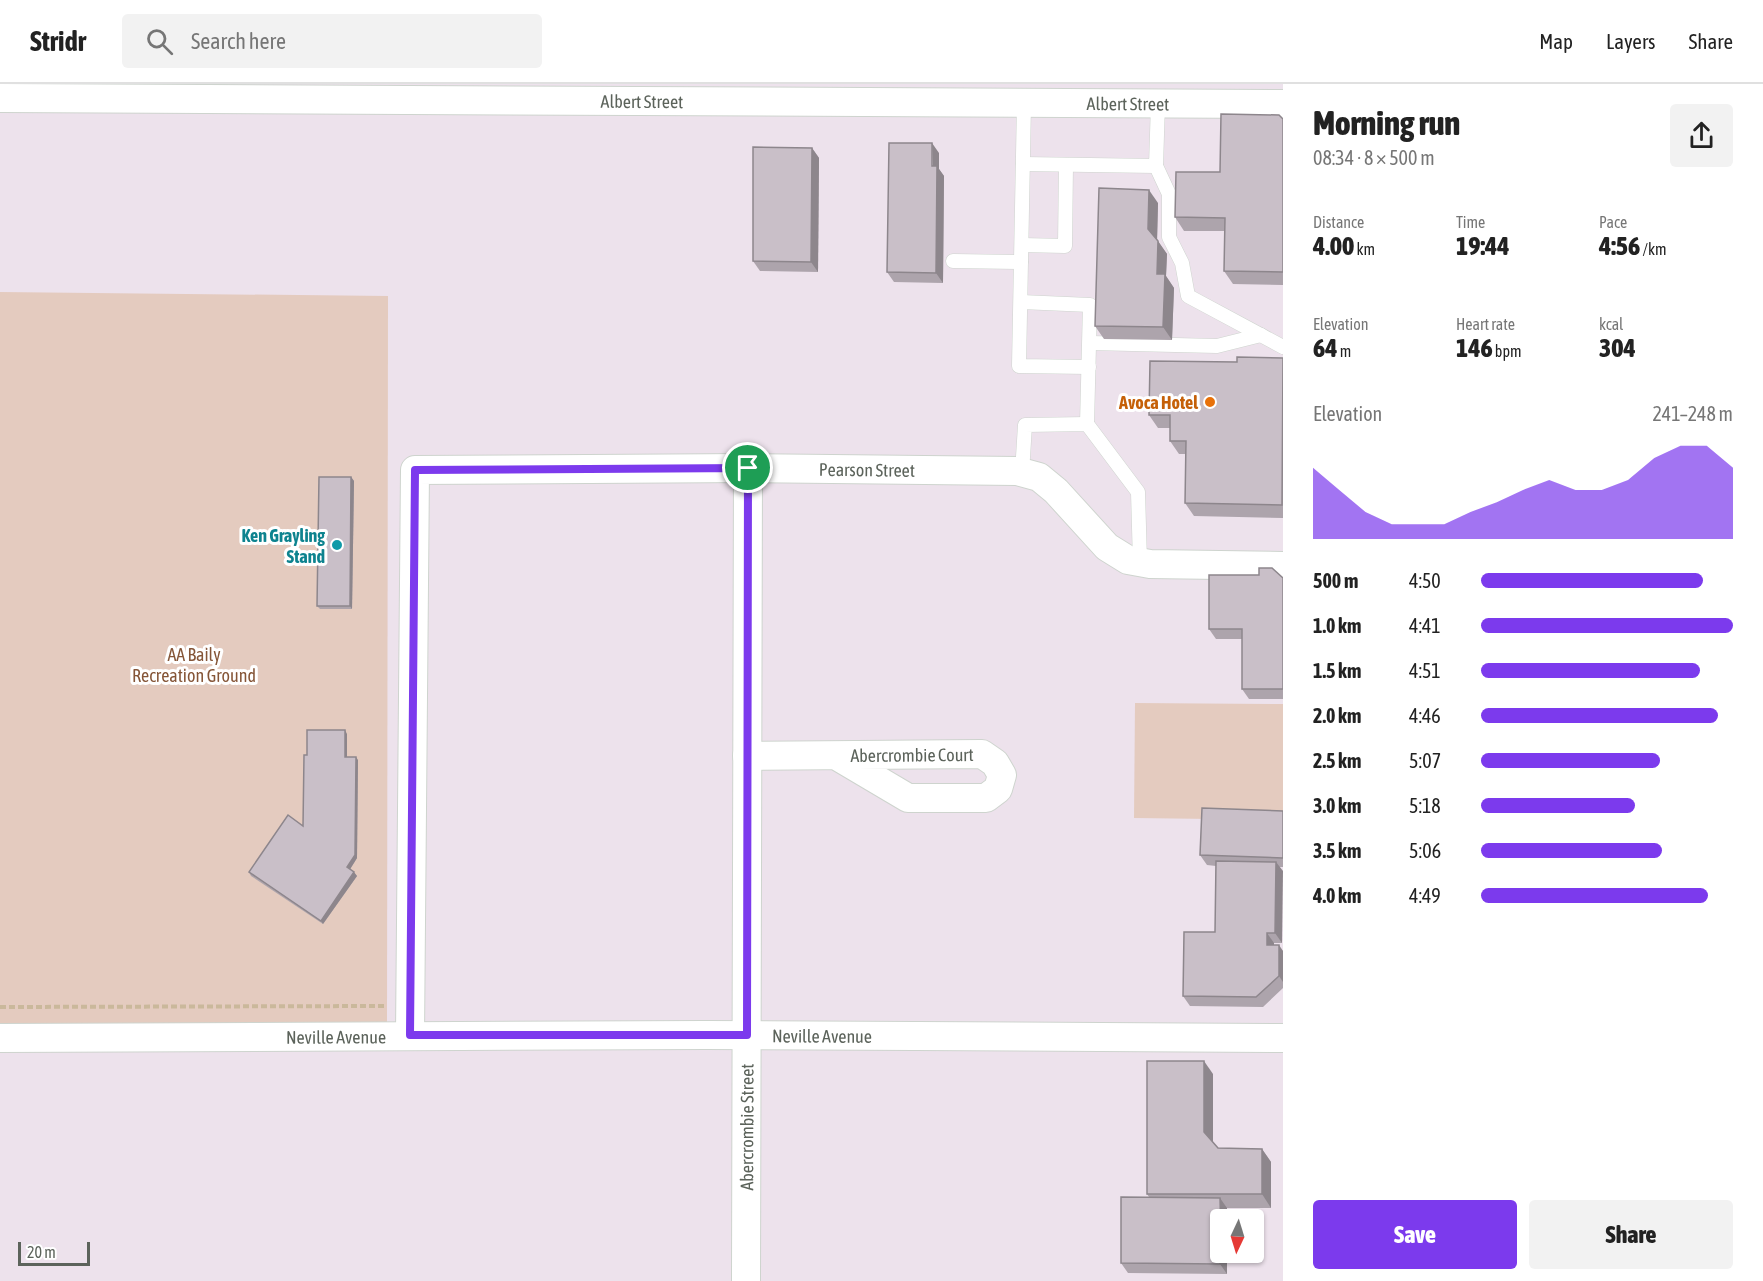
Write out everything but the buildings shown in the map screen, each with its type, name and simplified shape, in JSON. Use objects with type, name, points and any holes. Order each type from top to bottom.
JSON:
[{"type":"street","name":"Albert Street","points":[[0,98],[876,93],[1024,103],[1283,104]]},
{"type":"street","name":"Pearson Street","points":[[411,1006],[415,470],[748,468],[1017,471],[1039,477],[1056,491],[1107,547],[1128,560],[1150,564],[1283,566]]},
{"type":"street","name":"Abercrombie Street","points":[[746,1281],[748,468]]},
{"type":"street","name":"Abercrombie Court","points":[[747,756],[982,754],[995,763],[1002,775],[998,789],[986,798],[908,798],[837,756]]},
{"type":"street","points":[[410,1035],[411,1006]]},
{"type":"street","name":"Neville Avenue","points":[[0,1038],[747,1035],[1283,1038]]},
{"type":"lane","points":[[1024,103],[1019,366],[1089,367]]},
{"type":"lane","points":[[1158,103],[1156,166],[1169,194],[1169,237],[1182,263],[1188,296],[1272,341]]},
{"type":"lane","points":[[1023,164],[1156,166]]},
{"type":"lane","points":[[1022,245],[1065,246],[1066,165]]},
{"type":"lane","points":[[953,261],[1021,262]]},
{"type":"lane","points":[[1021,302],[1090,305],[1087,424],[1138,492],[1140,562]]},
{"type":"lane","points":[[1090,343],[1217,346],[1272,341]]},
{"type":"lane","points":[[1022,472],[1025,424],[1087,424]]},
{"type":"path","points":[[0,1007],[411,1006]]},
{"type":"green space","name":"AA Baily Recreation Ground","points":[[0,292],[388,296],[387,1032],[0,1034]]},
{"type":"green space","points":[[1135,703],[1283,704],[1283,820],[1134,818]]},
{"type":"place","name":"Avoca Hotel","points":[[1210,402]]},
{"type":"place","name":"Ken Grayling Stand","points":[[337,545]]},
{"type":"route","points":[[748,468],[747,1035],[410,1035],[415,470],[748,468]]}]
